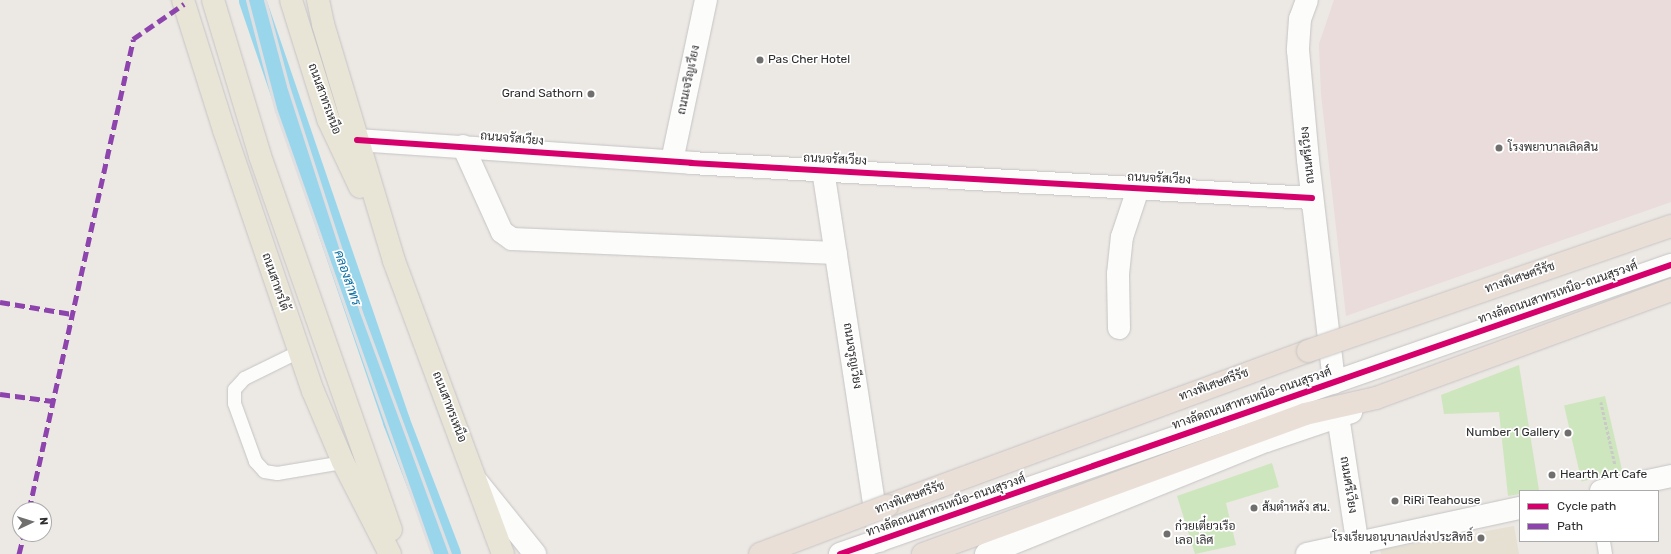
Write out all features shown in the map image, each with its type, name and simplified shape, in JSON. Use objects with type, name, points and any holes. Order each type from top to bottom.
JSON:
[{"type":"highway","name":"ทางพิเศษศรีรัช","points":[[760,554],[1308,351],[1671,226]]},
{"type":"highway","points":[[923,554],[1305,414],[1376,398],[1671,290]]},
{"type":"main road","name":"ถนนสาทรใต้","points":[[183,0],[224,130],[299,351],[343,462],[390,554]]},
{"type":"main road","points":[[213,0],[260,156],[399,554]]},
{"type":"main road","name":"ถนนสาทรเหนือ","points":[[291,0],[328,119],[394,261]]},
{"type":"main road","name":"ถนนสาทรเหนือ","points":[[318,0],[323,24],[394,261],[503,554]]},
{"type":"street","name":"ถนนเจริญเวียง","points":[[672,161],[706,0]]},
{"type":"street","name":"ถนนศรีเวียง","points":[[1307,0],[1300,19],[1298,50],[1312,198],[1334,382]]},
{"type":"street","name":"ถนนจรัสเวียง","points":[[357,140],[672,161],[1312,198]]},
{"type":"street","points":[[463,146],[502,232],[512,238],[836,253]]},
{"type":"street","name":"ถนนจรูญเวียง","points":[[823,170],[880,541]]},
{"type":"street","points":[[1119,328],[1118,274],[1122,238],[1138,189]]},
{"type":"street","name":"ทางลัดถนนสาทรเหนือ-ถนนสุรวงศ์","points":[[840,554],[1671,265]]},
{"type":"street","points":[[986,554],[1266,441],[1671,298]]},
{"type":"street","name":"ถนนศรีเวียง","points":[[1338,416],[1358,549]]},
{"type":"street","points":[[1610,489],[1671,476]]},
{"type":"street","points":[[476,480],[535,554]]},
{"type":"street","points":[[1307,554],[1358,549],[1519,508]]},
{"type":"lane","points":[[299,351],[244,378],[234,389],[234,403],[255,461],[264,471],[277,473],[343,462]]},
{"type":"lane","points":[[1603,542],[1605,554]]},
{"type":"path","points":[[1601,402],[1610,489]]},
{"type":"shaded area","name":"โรงพยาบาลเลิดสิน","points":[[1334,0],[1671,0],[1671,202],[1346,316],[1321,94],[1319,44]]},
{"type":"shaded area","name":"โรงเรียนอนุบาลเปล่งประสิทธิ์","points":[[1514,526],[1519,554],[1381,554],[1380,550]]},
{"type":"green space","points":[[1519,365],[1539,490],[1519,490],[1519,494],[1508,496],[1499,412],[1444,414],[1441,395]]},
{"type":"green space","points":[[1605,396],[1623,472],[1582,481],[1564,405]]},
{"type":"green space","points":[[1272,463],[1279,487],[1226,503],[1236,545],[1195,554],[1177,496]]},
{"type":"waterway","name":"คลองสาทร","points":[[252,0],[396,421],[447,554]]},
{"type":"railway","points":[[247,0],[276,111],[432,554]]},
{"type":"railway","points":[[265,0],[288,86],[361,312],[450,554]]},
{"type":"marked path","points":[[31,502],[133,39],[184,4]]},
{"type":"marked path","points":[[0,302],[72,314]]},
{"type":"marked path","points":[[0,394],[53,401]]},
{"type":"marked path","points":[[19,554],[22,542]]},
{"type":"cycle path","points":[[357,140],[691,163],[1312,198]]},
{"type":"cycle path","points":[[840,554],[1671,265]]},
{"type":"place","name":"Pas Cher Hotel","points":[[760,60]]},
{"type":"place","name":"Grand Sathorn","points":[[591,94]]},
{"type":"place","name":"โรงพยาบาลเลิดสิน","points":[[1499,148]]},
{"type":"place","name":"Number 1 Gallery","points":[[1568,433]]},
{"type":"place","name":"Hearth Art Cafe","points":[[1552,475]]},
{"type":"place","name":"RiRi Teahouse","points":[[1395,501]]},
{"type":"place","name":"ส้มตำหลัง สน.","points":[[1254,508]]},
{"type":"place","name":"ก๋วยเตี๋ยวเรือ เลอ เลิศ","points":[[1167,534]]},
{"type":"place","name":"โรงเรียนอนุบาลเปล่งประสิทธิ์","points":[[1481,538]]}]
